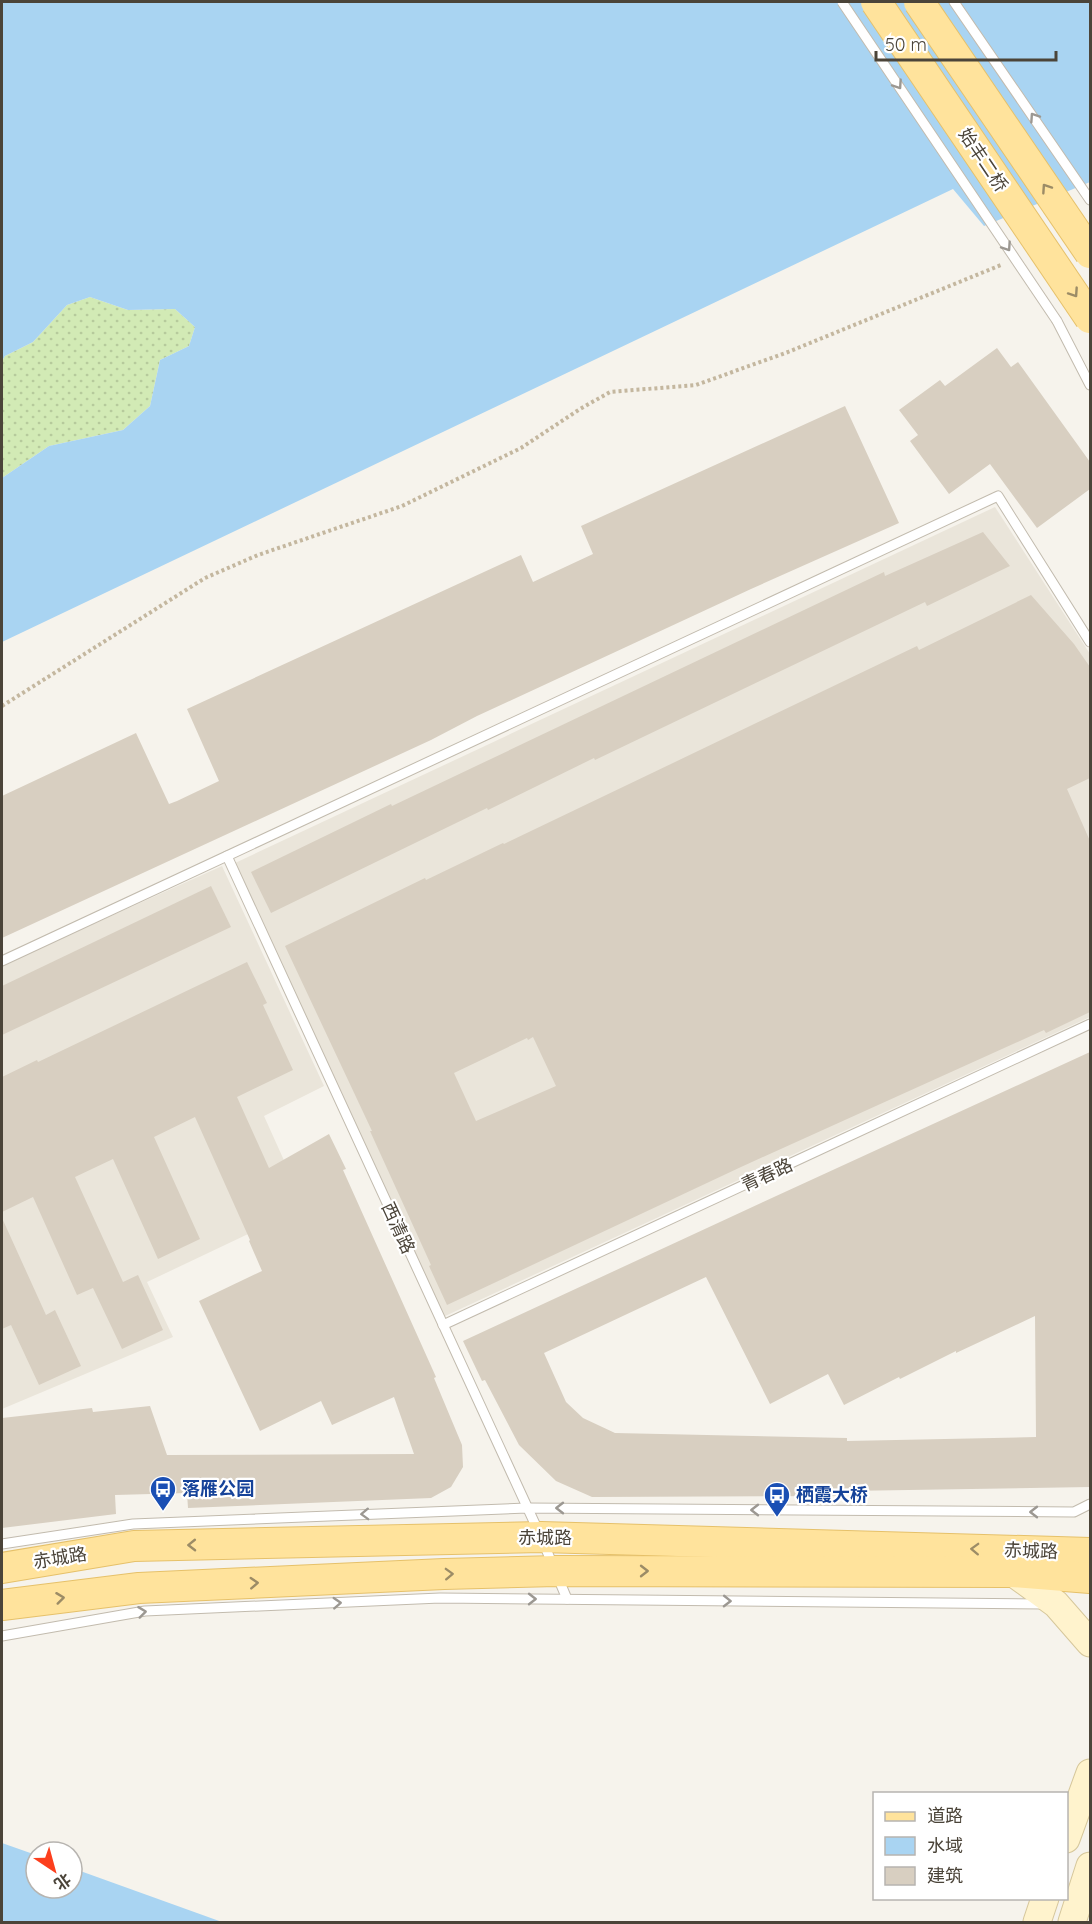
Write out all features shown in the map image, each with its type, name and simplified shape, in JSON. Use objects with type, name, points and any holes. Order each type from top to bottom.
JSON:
[{"type":"main road","name":"始丰二桥","points":[[876,2],[1090,318]]},
{"type":"main road","name":"始丰二桥","points":[[919,2],[1090,254]]},
{"type":"main road","name":"赤城路","points":[[2,1568],[135,1546],[541,1537],[1086,1550]]},
{"type":"main road","name":"赤城路","points":[[2,1605],[139,1588],[556,1571],[1012,1572],[1090,1578]]},
{"type":"main road","points":[[1012,1572],[1056,1604],[1090,1642]]},
{"type":"main road","points":[[1068,1834],[1090,1773]]},
{"type":"main road","points":[[1072,1923],[1090,1866]]},
{"type":"main road","points":[[1037,1923],[1045,1900]]},
{"type":"lane","points":[[842,2],[1057,321],[1090,385]]},
{"type":"lane","points":[[954,2],[1090,200]]},
{"type":"lane","points":[[2,961],[998,496],[1090,642]]},
{"type":"lane","name":"西清路","points":[[227,856],[541,1537],[567,1599]]},
{"type":"lane","name":"青春路","points":[[442,1325],[1090,1024]]},
{"type":"lane","points":[[2,1544],[133,1524],[527,1508],[1074,1512],[1090,1504]]},
{"type":"lane","points":[[2,1635],[145,1611],[440,1598],[1056,1604]]},
{"type":"path","points":[[2,706],[205,578],[258,555],[402,506],[521,448],[610,392],[696,385],[788,352],[1002,265]]},
{"type":"shaded area","points":[[995,507],[1090,654],[1090,1017],[443,1317],[235,863]]},
{"type":"shaded area","points":[[222,866],[324,1086],[264,1116],[305,1207],[147,1282],[173,1337],[2,1409],[2,965]]},
{"type":"green space","points":[[90,297],[128,310],[175,309],[195,327],[189,346],[160,360],[150,406],[123,430],[49,446],[2,478],[2,361],[5,356],[33,342],[67,305]]},
{"type":"water","points":[[2,2],[1090,2],[1090,182],[984,226],[953,189],[2,642],[2,478],[49,446],[123,430],[150,406],[160,360],[189,346],[195,327],[175,309],[128,310],[90,297],[67,305],[33,342],[5,356],[2,361]]},
{"type":"water","points":[[2,1843],[24,1851],[24,1900],[84,1900],[84,1872],[222,1922],[2,1922]]},
{"type":"building","points":[[997,348],[1011,367],[1018,362],[1090,462],[1090,489],[1037,528],[990,464],[949,494],[910,441],[918,435],[899,410],[940,380],[945,386]]},
{"type":"building","points":[[845,406],[899,523],[751,589],[2,938],[2,796],[136,733],[169,804],[177,801],[219,781],[187,709],[521,555],[533,582],[593,554],[581,526]]},
{"type":"building","points":[[983,532],[1010,566],[927,606],[925,602],[595,760],[594,758],[488,810],[487,808],[271,913],[251,872],[884,572],[885,576]]},
{"type":"building","points":[[1031,595],[1074,644],[1090,667],[1090,778],[1067,789],[1090,841],[1090,1012],[1046,1033],[1044,1030],[741,1167],[447,1305],[370,1131],[372,1131],[285,946],[917,646],[919,650]],"holes":[[[533,1037],[556,1086],[476,1121],[454,1073]]]},
{"type":"building","points":[[211,886],[231,927],[2,1035],[2,986]]},
{"type":"building","points":[[247,962],[267,1003],[263,1005],[293,1070],[237,1097],[269,1168],[329,1134],[436,1377],[434,1378],[462,1445],[463,1467],[451,1487],[431,1498],[188,1508],[187,1493],[115,1495],[116,1514],[2,1528],[2,1418],[92,1408],[93,1412],[150,1406],[167,1455],[414,1454],[394,1397],[332,1425],[321,1401],[260,1431],[199,1301],[262,1271],[195,1117],[154,1137],[200,1239],[158,1259],[113,1159],[75,1177],[123,1282],[138,1275],[163,1330],[122,1349],[93,1288],[77,1295],[33,1197],[2,1212],[2,1077]]},
{"type":"building","points":[[1090,1052],[1090,1487],[846,1491],[845,1496],[592,1497],[556,1481],[519,1445],[485,1380],[482,1381],[463,1341]],"holes":[[[706,1277],[770,1404],[828,1374],[844,1405],[899,1377],[900,1379],[1035,1316],[1036,1437],[847,1441],[847,1438],[615,1433],[583,1418],[566,1402],[544,1353]]]},
{"type":"building","points":[[2,1218],[46,1315],[55,1310],[81,1366],[39,1385],[11,1325],[2,1329]]},
{"type":"place","name":"落雁公园","points":[[163,1512]]},
{"type":"place","name":"栖霞大桥","points":[[777,1518]]}]
